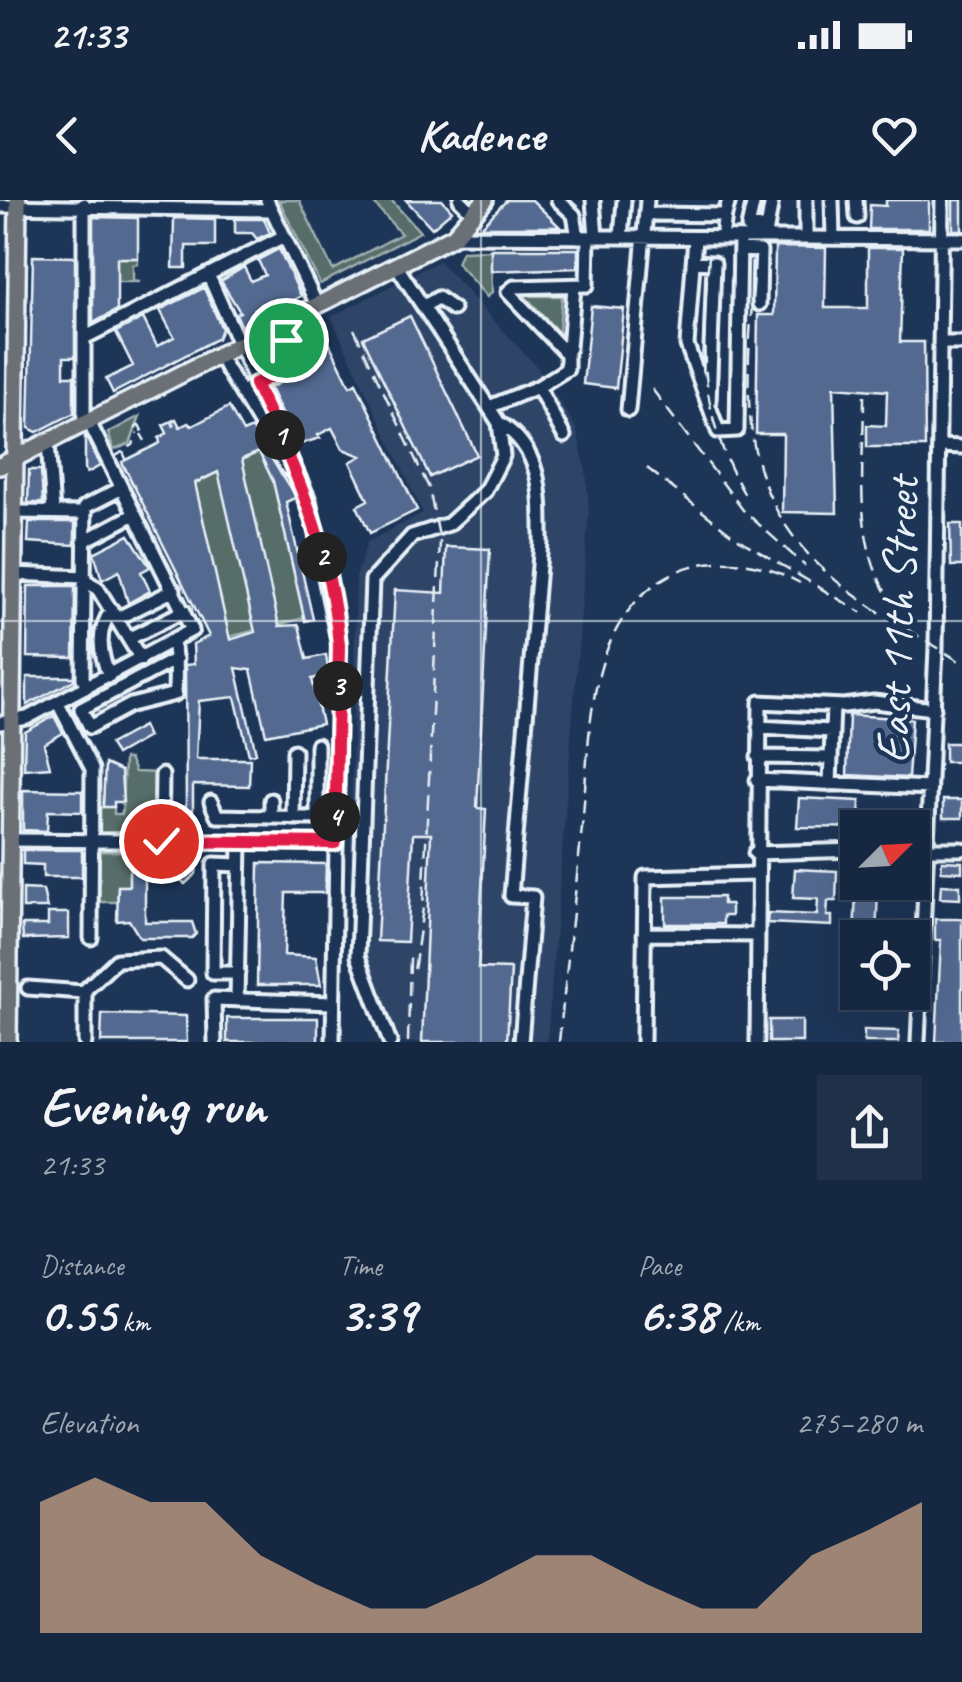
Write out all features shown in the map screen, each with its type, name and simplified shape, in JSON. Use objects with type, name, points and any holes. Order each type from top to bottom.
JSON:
[{"type":"main road","points":[[5,461],[454,236],[485,200]]},
{"type":"main road","points":[[8,1042],[7,645],[16,512],[5,461],[18,203]]},
{"type":"street","points":[[460,200],[473,214]]},
{"type":"street","points":[[558,200],[587,237]]},
{"type":"street","points":[[567,350],[561,350],[509,290],[590,283],[587,237],[593,200]]},
{"type":"street","points":[[621,237],[624,200]]},
{"type":"street","points":[[724,225],[729,200]]},
{"type":"street","points":[[754,200],[748,227],[766,233],[806,238],[962,239]]},
{"type":"street","points":[[766,233],[772,200]]},
{"type":"street","points":[[806,200],[806,238]]},
{"type":"street","points":[[832,200],[834,238]]},
{"type":"street","points":[[856,200],[857,217]]},
{"type":"street","name":"East 11th Street","points":[[929,810],[942,200]]},
{"type":"street","points":[[6,723],[58,702],[192,630],[86,423],[84,204]]},
{"type":"street","points":[[0,206],[269,205],[317,305]]},
{"type":"street","points":[[628,410],[647,206],[724,225],[740,244],[760,251],[759,304]]},
{"type":"street","points":[[454,236],[695,238],[724,225]]},
{"type":"street","points":[[740,244],[766,233]]},
{"type":"street","points":[[84,338],[284,236]]},
{"type":"street","points":[[695,238],[687,345],[718,431],[737,430],[740,244]]},
{"type":"street","points":[[693,262],[714,263],[710,411]]},
{"type":"street","points":[[390,1042],[358,956],[372,580],[386,559],[412,536],[449,524],[485,492],[503,456],[499,423],[396,265]]},
{"type":"street","points":[[211,281],[285,443],[287,468],[294,470],[310,506],[338,636],[333,1042]]},
{"type":"street","points":[[489,407],[538,387],[567,369],[574,287]]},
{"type":"street","points":[[424,306],[438,298],[453,309]]},
{"type":"street","points":[[240,392],[297,364],[279,325]]},
{"type":"street","points":[[940,343],[962,343]]},
{"type":"street","points":[[219,356],[240,392],[285,443]]},
{"type":"street","points":[[538,387],[564,436]]},
{"type":"street","points":[[499,423],[521,436],[540,486],[541,542],[510,896],[533,897],[521,1042]]},
{"type":"street","points":[[48,442],[53,512]]},
{"type":"street","points":[[939,446],[962,447]]},
{"type":"street","points":[[87,687],[83,678],[85,507],[122,488]]},
{"type":"street","points":[[16,512],[85,512]]},
{"type":"street","points":[[84,541],[135,514]]},
{"type":"street","points":[[14,574],[84,579],[98,590],[141,659]]},
{"type":"street","points":[[109,676],[102,657],[102,624],[115,614],[174,590]]},
{"type":"street","points":[[130,638],[184,610]]},
{"type":"street","points":[[172,642],[176,660],[174,694],[131,705],[90,727],[86,725],[81,709],[176,660]]},
{"type":"street","points":[[58,702],[92,769],[91,938]]},
{"type":"street","points":[[756,1042],[755,853],[760,702],[833,706],[874,702],[934,709]]},
{"type":"street","points":[[830,784],[833,706]]},
{"type":"street","points":[[759,728],[832,731]]},
{"type":"street","points":[[210,802],[218,816],[316,818],[317,746]]},
{"type":"street","points":[[293,818],[294,751]]},
{"type":"street","points":[[758,757],[831,758]]},
{"type":"street","points":[[161,841],[162,774]]},
{"type":"street","points":[[757,780],[930,788]]},
{"type":"street","points":[[271,800],[271,817]]},
{"type":"street","points":[[10,840],[335,843]]},
{"type":"street","points":[[237,1000],[240,843]]},
{"type":"street","points":[[930,849],[962,849]]},
{"type":"street","points":[[755,853],[840,851]]},
{"type":"street","points":[[238,973],[213,973],[214,864],[239,865]]},
{"type":"street","points":[[643,1042],[645,877],[755,874]]},
{"type":"street","name":"East 11th Street","points":[[918,1042],[925,900]]},
{"type":"street","points":[[644,934],[756,935]]},
{"type":"street","points":[[85,1042],[85,991],[113,962],[160,958],[187,980]]},
{"type":"street","points":[[28,988],[85,991]]},
{"type":"street","points":[[215,1042],[214,998],[333,1003]]},
{"type":"path","points":[[117,455],[133,445],[139,432],[149,448]]},
{"type":"path","points":[[123,452],[127,459],[121,462],[137,492]]},
{"type":"shaded area","points":[[439,261],[538,368],[576,428],[586,471],[589,511],[547,1042],[383,1042],[364,998],[349,940],[356,577],[367,542],[423,513],[331,317]]},
{"type":"green space","points":[[279,200],[299,200],[333,270],[401,234],[371,200],[391,200],[420,232],[320,284]]},
{"type":"green space","points":[[491,250],[492,292],[487,297],[457,263],[462,251]]},
{"type":"green space","points":[[117,258],[138,258],[138,264],[133,265],[133,280],[140,282],[117,282]]},
{"type":"green space","points":[[568,290],[568,297],[562,297],[559,331],[565,334],[561,340],[556,339],[558,332],[525,296],[517,296],[525,291],[532,296],[562,296]]},
{"type":"green space","points":[[140,416],[130,444],[114,450],[108,433]]},
{"type":"green space","points":[[259,452],[273,481],[304,618],[229,637],[195,484]]},
{"type":"green space","points":[[124,759],[129,759],[135,772],[159,773],[158,831],[101,833],[97,829],[100,807],[114,807],[114,814],[122,814]]},
{"type":"green space","points":[[99,851],[186,852],[186,861],[140,861],[129,872],[129,886],[118,886],[117,902],[98,902]]},
{"type":"building","points":[[406,200],[442,200],[452,211],[432,228]]},
{"type":"building","points":[[507,200],[532,200],[560,227],[481,227]]},
{"type":"building","points":[[886,200],[929,200],[929,229],[869,229],[870,205],[886,206]]},
{"type":"building","points":[[953,200],[962,200],[962,230],[953,230]]},
{"type":"building","points":[[93,217],[138,218],[138,258],[117,258],[117,310],[93,323]]},
{"type":"building","points":[[174,218],[215,219],[215,246],[186,246],[186,268],[173,268]]},
{"type":"building","points":[[235,219],[264,219],[270,233],[257,239],[252,233],[235,233]]},
{"type":"building","points":[[775,247],[826,248],[825,308],[868,308],[868,248],[903,248],[900,342],[924,342],[925,447],[867,447],[867,425],[886,426],[887,391],[834,387],[837,513],[782,512],[783,434],[756,434],[758,315],[774,315]]},
{"type":"building","points":[[279,249],[301,296],[242,327],[236,314],[240,312],[221,281],[244,267],[251,281],[265,275],[258,260]]},
{"type":"building","points":[[491,249],[578,249],[578,268],[491,271]]},
{"type":"building","points":[[33,256],[75,257],[75,357],[64,357],[64,376],[74,376],[74,413],[37,432],[29,428]]},
{"type":"building","points":[[204,288],[222,329],[218,338],[113,393],[106,379],[133,366],[116,332],[143,318],[157,346],[174,337],[160,310]]},
{"type":"building","points":[[591,306],[624,309],[616,388],[583,384]]},
{"type":"building","points":[[410,316],[477,455],[430,477],[363,338]]},
{"type":"building","points":[[320,324],[350,386],[356,383],[417,510],[370,533],[357,506],[368,500],[350,462],[361,456],[343,449],[332,428],[318,435],[320,438],[297,445],[270,388],[304,370],[306,361],[294,336]]},
{"type":"building","points":[[277,344],[285,360],[262,371],[257,357]]},
{"type":"building","points":[[229,407],[243,432],[252,428],[297,497],[286,502],[313,619],[305,621],[273,481],[259,452],[242,459],[279,626],[299,625],[307,659],[326,655],[329,675],[312,679],[322,724],[266,735],[251,670],[236,668],[256,753],[249,755],[235,697],[199,701],[196,759],[250,759],[249,786],[193,785],[193,810],[186,810],[185,665],[194,664],[193,644],[209,636],[122,462],[160,443],[159,438],[167,433],[163,425],[176,419],[180,427],[188,423],[192,426]],"holes":[[[218,472],[255,632],[230,640],[195,483]]]},
{"type":"building","points":[[85,435],[100,466],[87,473],[85,469]]},
{"type":"building","points":[[29,470],[41,470],[43,503],[28,503]]},
{"type":"building","points":[[29,522],[75,522],[75,545],[28,542]]},
{"type":"building","points":[[950,524],[962,524],[962,566],[951,566]]},
{"type":"building","points":[[129,535],[150,567],[141,572],[150,591],[128,603],[119,571],[102,580],[94,553]]},
{"type":"building","points":[[446,547],[490,549],[477,808],[486,809],[478,968],[511,969],[507,1042],[422,1042],[431,834],[413,834],[407,942],[377,941],[395,590],[444,593]]},
{"type":"building","points":[[28,586],[75,586],[74,658],[27,657]]},
{"type":"building","points":[[27,677],[74,677],[74,680],[27,705]]},
{"type":"building","points":[[849,715],[912,719],[908,778],[847,775]]},
{"type":"building","points":[[54,716],[63,733],[44,744],[50,767],[24,769],[25,732]]},
{"type":"building","points":[[143,726],[148,737],[116,755],[110,744]]},
{"type":"building","points":[[945,743],[962,743],[962,762],[945,762]]},
{"type":"building","points":[[105,764],[121,771],[123,802],[114,802],[114,807],[103,807]]},
{"type":"building","points":[[23,790],[82,791],[82,812],[48,811],[47,831],[23,830]]},
{"type":"building","points":[[799,798],[860,801],[859,810],[840,810],[840,827],[797,827]]},
{"type":"building","points":[[943,800],[962,800],[962,818],[943,818]]},
{"type":"building","points":[[23,850],[82,850],[82,877],[43,877],[43,865],[23,864]]},
{"type":"building","points":[[140,860],[193,861],[197,865],[196,874],[185,884],[178,877],[145,877],[145,922],[192,922],[196,934],[192,938],[140,938],[129,920],[117,921],[118,886],[129,886],[129,872]]},
{"type":"building","points":[[942,861],[962,862],[962,872],[941,871]]},
{"type":"building","points":[[259,863],[326,864],[325,893],[286,893],[284,955],[316,957],[321,985],[257,985]]},
{"type":"building","points":[[795,869],[837,871],[836,901],[828,901],[827,916],[832,916],[832,926],[767,923],[768,913],[817,915],[818,899],[793,898]]},
{"type":"building","points":[[941,885],[960,886],[960,899],[940,898]]},
{"type":"building","points":[[23,889],[43,890],[47,908],[23,908]]},
{"type":"building","points":[[665,897],[723,897],[723,904],[731,904],[731,916],[723,916],[723,924],[665,924]]},
{"type":"building","points":[[856,900],[878,900],[877,920],[855,920]]},
{"type":"building","points":[[48,913],[69,913],[69,938],[23,939],[22,925],[48,925]]},
{"type":"building","points":[[935,919],[962,919],[962,1042],[936,1042],[941,940],[935,940]]},
{"type":"building","points":[[102,1014],[186,1016],[187,1042],[101,1042]]},
{"type":"building","points":[[227,1018],[318,1018],[318,1042],[227,1042]]},
{"type":"building","points":[[769,1020],[802,1020],[802,1042],[769,1042]]},
{"type":"building","points":[[864,1030],[899,1031],[898,1042],[864,1042]]},
{"type":"railway","points":[[709,256],[706,379],[718,436],[745,495]]},
{"type":"railway","points":[[755,256],[751,423],[758,462],[771,499],[792,535],[839,583],[962,663]]},
{"type":"railway","points":[[354,329],[429,488],[440,541],[423,908],[414,971]]},
{"type":"railway","points":[[652,389],[743,510],[805,566]]},
{"type":"railway","points":[[864,396],[862,484],[867,541],[886,594],[904,619]]},
{"type":"railway","points":[[647,468],[735,537],[862,613]]},
{"type":"railway","points":[[559,1042],[592,711],[600,671],[613,637],[630,609],[652,587],[677,572],[705,563],[735,562],[767,569],[800,583]]},
{"type":"railway","points":[[408,1042],[410,957]]},
{"type":"route","points":[[161,841],[335,843],[339,645],[335,614],[309,500],[255,384],[297,364],[286,340]]}]
